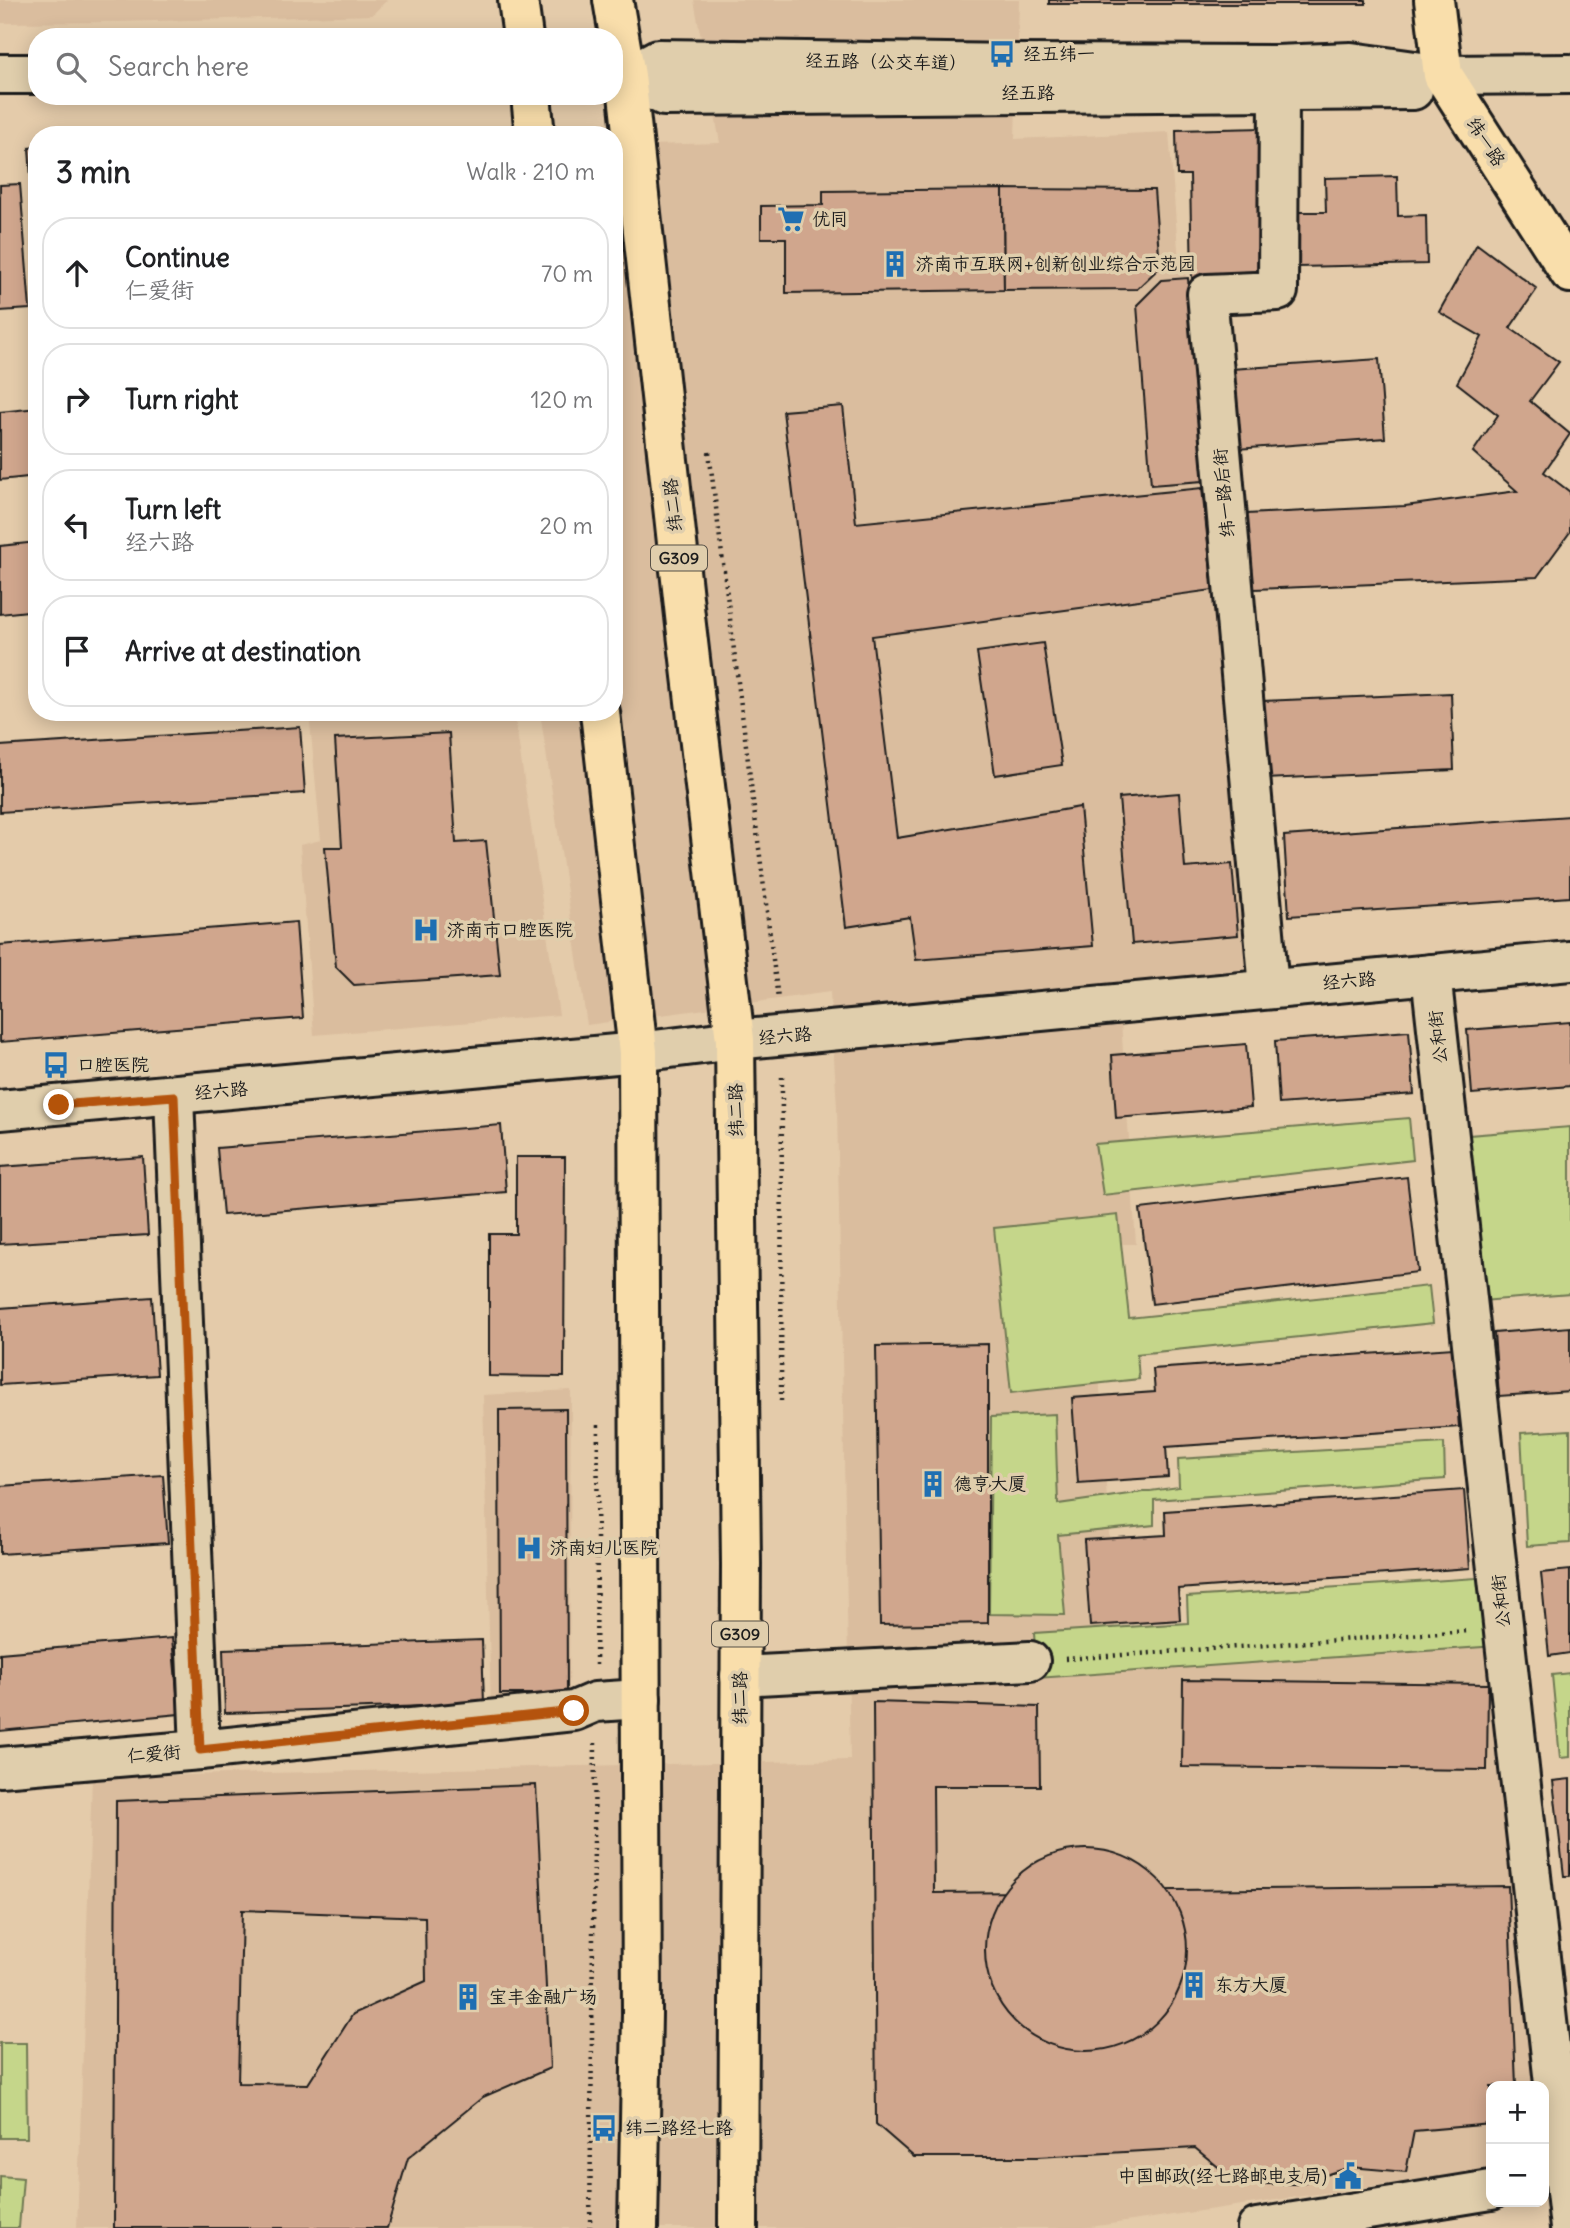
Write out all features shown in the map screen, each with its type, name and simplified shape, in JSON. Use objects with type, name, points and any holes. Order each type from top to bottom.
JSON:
[{"type":"main road","points":[[519,0],[522,28]]},
{"type":"main road","name":"纬二路","points":[[613,0],[616,28]]},
{"type":"main road","name":"纬一路","points":[[1434,0],[1443,75],[1570,273]]},
{"type":"main road","name":"纬二路","points":[[623,101],[735,1040],[740,1676],[738,2228]]},
{"type":"main road","points":[[532,105],[534,126]]},
{"type":"main road","points":[[601,721],[638,1052],[642,2014],[638,2228]]},
{"type":"street","points":[[0,74],[28,74]]},
{"type":"street","points":[[1443,75],[1570,74]]},
{"type":"street","name":"经五路","points":[[623,77],[664,96],[1277,78],[1411,91],[1443,75]]},
{"type":"street","name":"纬一路后街","points":[[1269,988],[1206,294],[1278,291],[1277,78]]},
{"type":"street","name":"经六路","points":[[0,1110],[638,1052],[735,1040],[1570,961]]},
{"type":"street","name":"公和街","points":[[1431,974],[1504,1628],[1559,2179],[1570,2228]]},
{"type":"street","points":[[174,1096],[200,1750]]},
{"type":"street","points":[[740,1676],[1030,1661]]},
{"type":"street","name":"仁爱街","points":[[0,1767],[200,1750],[574,1711],[595,1702],[640,1699]]},
{"type":"street","points":[[1257,2228],[1486,2191]]},
{"type":"path","points":[[590,2228],[598,1413]]},
{"type":"path","points":[[1030,1661],[1504,1628]]},
{"type":"shaded area","points":[[0,0],[387,0],[372,15],[0,23]]},
{"type":"shaded area","points":[[694,0],[1019,0],[1015,139],[1169,132],[1179,262],[1197,297],[1259,978],[1119,992],[1136,1244],[1091,1244],[1117,1660],[1520,1647],[1544,2081],[1486,2081],[1486,2170],[1083,2228],[77,2228],[92,1777],[850,1760],[837,1107],[830,992],[587,1025],[541,721],[623,721],[623,146],[720,143]]},
{"type":"shaded area","name":"济南市口腔医院","points":[[310,721],[515,721],[559,1015],[314,1035],[300,845],[321,840]]},
{"type":"shaded area","name":"济南妇儿医院","points":[[571,1390],[569,1702],[491,1711],[483,1395]]},
{"type":"green space","points":[[1409,1118],[1413,1160],[1103,1195],[1095,1144]]},
{"type":"green space","points":[[1570,1127],[1570,1294],[1482,1301],[1469,1135]]},
{"type":"green space","points":[[1118,1215],[1129,1318],[1429,1286],[1433,1323],[1137,1354],[1139,1379],[1011,1393],[994,1228]]},
{"type":"green space","points":[[1055,1414],[1058,1504],[1179,1487],[1178,1459],[1444,1443],[1445,1479],[1154,1500],[1154,1525],[1058,1535],[1065,1615],[989,1614],[991,1417]]},
{"type":"green space","points":[[1570,1430],[1570,1543],[1527,1546],[1521,1433]]},
{"type":"green space","points":[[1492,1577],[1497,1646],[1037,1678],[1034,1633],[1188,1623],[1187,1597]]},
{"type":"green space","points":[[1570,1673],[1570,1757],[1560,1758],[1552,1675]]},
{"type":"green space","points":[[0,2043],[26,2043],[27,2138],[0,2138]]},
{"type":"green space","points":[[0,2176],[23,2178],[19,2228],[0,2228]]},
{"type":"building","points":[[1049,0],[1366,0],[1366,4],[1049,4]]},
{"type":"building","points":[[1264,128],[1268,279],[1192,281],[1190,175],[1177,175],[1176,130]]},
{"type":"building","points":[[1397,176],[1398,216],[1426,215],[1427,264],[1298,267],[1297,212],[1326,212],[1325,178]]},
{"type":"building","points":[[20,184],[28,309],[0,311],[0,185]]},
{"type":"building","name":"济南市互联网+创新创业综合示范园","points":[[1003,189],[1004,290],[786,293],[786,238],[761,238],[761,206],[823,205],[823,191]]},
{"type":"building","points":[[1003,189],[1154,190],[1160,267],[1137,289],[1004,290]]},
{"type":"building","points":[[1477,244],[1537,289],[1510,328],[1559,362],[1530,401],[1570,434],[1544,472],[1570,492],[1570,532],[1537,577],[1254,589],[1247,514],[1405,506],[1517,491],[1473,452],[1498,415],[1457,383],[1482,337],[1439,312]]},
{"type":"building","points":[[1188,278],[1203,481],[1151,485],[1137,305],[1162,280]]},
{"type":"building","points":[[1379,359],[1385,438],[1237,449],[1231,369]]},
{"type":"building","points":[[843,406],[856,523],[1202,488],[1213,590],[872,636],[897,838],[1080,807],[1093,946],[916,960],[910,917],[846,927],[783,411]]},
{"type":"building","points":[[28,409],[28,477],[0,480],[0,412]]},
{"type":"building","points":[[28,543],[28,611],[0,614],[0,546]]},
{"type":"building","points":[[1043,643],[1062,765],[995,775],[977,652]]},
{"type":"building","points":[[1451,693],[1454,770],[1266,779],[1262,701]]},
{"type":"building","points":[[300,727],[305,793],[0,812],[0,746]]},
{"type":"building","points":[[449,733],[456,843],[486,841],[500,975],[354,985],[336,967],[325,847],[342,847],[335,739]]},
{"type":"building","points":[[1179,793],[1185,868],[1232,864],[1238,935],[1132,944],[1119,798]]},
{"type":"building","points":[[1570,816],[1570,897],[1289,916],[1284,836]]},
{"type":"building","points":[[296,922],[303,1018],[0,1042],[0,945]]},
{"type":"building","points":[[1570,1022],[1570,1086],[1472,1094],[1467,1030]]},
{"type":"building","points":[[1409,1031],[1414,1094],[1279,1104],[1275,1041]]},
{"type":"building","points":[[1246,1044],[1251,1107],[1116,1118],[1112,1055]]},
{"type":"building","points":[[501,1125],[506,1192],[223,1215],[217,1148]]},
{"type":"building","points":[[143,1157],[148,1235],[0,1244],[0,1167]]},
{"type":"building","points":[[516,1157],[565,1157],[564,1377],[489,1376],[489,1234],[516,1234]]},
{"type":"building","points":[[1407,1177],[1418,1272],[1152,1304],[1140,1209]]},
{"type":"building","points":[[152,1297],[157,1375],[0,1385],[0,1308]]},
{"type":"building","points":[[1570,1327],[1570,1391],[1499,1396],[1494,1333]]},
{"type":"building","name":"德亨大厦","points":[[988,1344],[988,1623],[880,1625],[876,1346]]},
{"type":"building","points":[[1453,1348],[1459,1427],[1166,1447],[1168,1477],[1078,1483],[1072,1398],[1155,1392],[1153,1369]]},
{"type":"building","name":"济南妇儿医院","points":[[566,1409],[567,1694],[500,1694],[499,1410]]},
{"type":"building","points":[[163,1475],[168,1543],[0,1554],[0,1486]]},
{"type":"building","points":[[1464,1490],[1470,1568],[1178,1589],[1180,1620],[1090,1626],[1084,1540],[1166,1535],[1165,1511]]},
{"type":"building","points":[[1570,1570],[1570,1653],[1549,1656],[1541,1573]]},
{"type":"building","points":[[172,1638],[179,1714],[0,1731],[0,1653]]},
{"type":"building","points":[[482,1640],[484,1704],[225,1713],[223,1649]]},
{"type":"building","points":[[1183,1680],[1488,1684],[1487,1770],[1182,1767]]},
{"type":"building","name":"东方大厦","points":[[873,1702],[1039,1707],[1040,1786],[933,1786],[934,1893],[1508,1886],[1516,2081],[1486,2081],[1486,2124],[1414,2131],[1406,2172],[1350,2167],[1299,2184],[1239,2184],[1195,2148],[1037,2157],[914,2157],[876,2124]]},
{"type":"building","points":[[1570,1779],[1570,1876],[1564,1876],[1553,1781]]},
{"type":"building","name":"宝丰金融广场","points":[[536,1785],[550,2068],[483,2097],[408,2158],[387,2228],[114,2228],[116,1801]],"holes":[[[242,1910],[425,1917],[426,1981],[353,2014],[308,2084],[238,2083]]]},
{"type":"building","points":[[1086,1849],[1125,1856],[1158,1878],[1180,1911],[1187,1950],[1180,1989],[1158,2022],[1125,2044],[1086,2051],[1047,2044],[1014,2022],[992,1989],[985,1950],[992,1911],[1014,1878],[1047,1856]]},
{"type":"place","name":"经五纬一","points":[[1002,54]]},
{"type":"place","name":"优同","points":[[791,219]]},
{"type":"place","name":"济南市互联网+创新创业综合示范园","points":[[895,264]]},
{"type":"place","name":"济南市口腔医院","points":[[426,930]]},
{"type":"place","name":"口腔医院","points":[[56,1065]]},
{"type":"place","name":"德亨大厦","points":[[933,1484]]},
{"type":"place","name":"济南妇儿医院","points":[[529,1548]]},
{"type":"place","name":"东方大厦","points":[[1194,1985]]},
{"type":"place","name":"宝丰金融广场","points":[[468,1997]]},
{"type":"place","name":"纬二路经七路","points":[[604,2128]]},
{"type":"place","name":"中国邮政(经七路邮电支局)","points":[[1348,2176]]},
{"type":"route","points":[[59,1105],[174,1096],[200,1750],[574,1711]]}]
